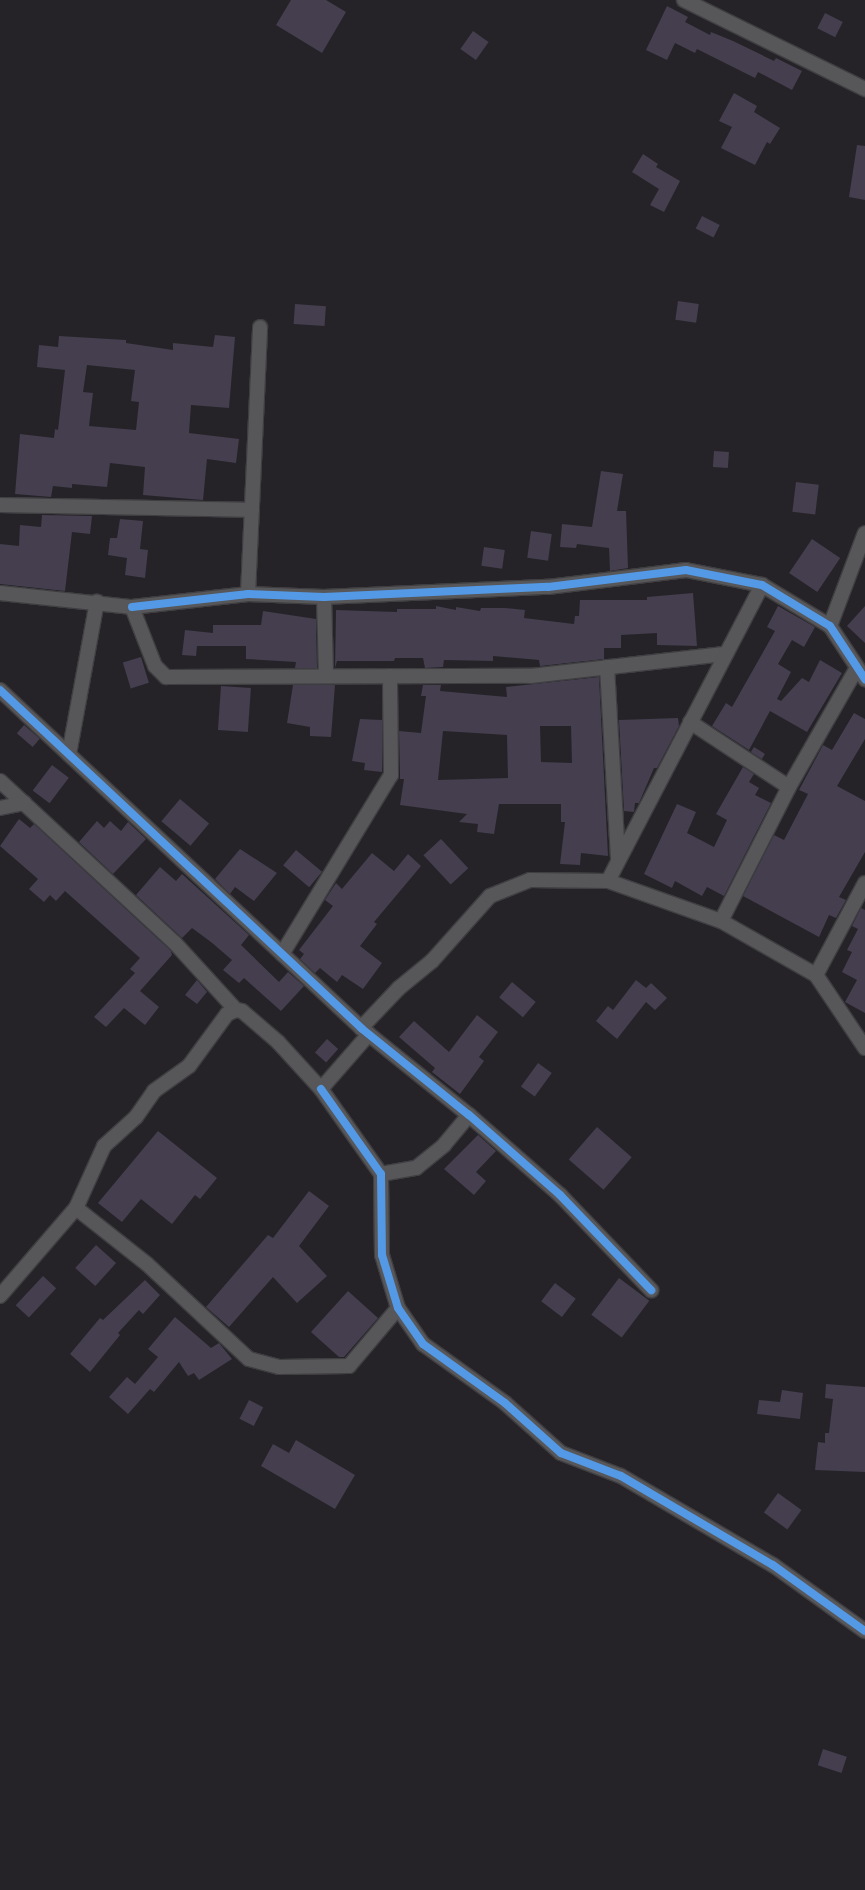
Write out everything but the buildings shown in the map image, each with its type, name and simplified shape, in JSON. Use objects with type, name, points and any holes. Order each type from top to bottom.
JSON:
[{"type":"street","points":[[684,0],[865,89]]},
{"type":"street","points":[[248,594],[260,327]]},
{"type":"street","points":[[0,505],[252,510]]},
{"type":"street","points":[[830,626],[865,534]]},
{"type":"street","points":[[0,593],[132,607],[248,594],[324,597],[548,587],[686,570],[762,585],[830,626],[861,674],[789,787],[721,921]]},
{"type":"street","points":[[608,881],[724,654],[762,585]]},
{"type":"street","points":[[324,597],[326,676]]},
{"type":"street","points":[[69,754],[97,602]]},
{"type":"street","points":[[132,607],[155,666],[166,677],[531,676],[724,654]]},
{"type":"street","points":[[607,667],[618,861]]},
{"type":"street","points":[[282,954],[391,775],[390,676]]},
{"type":"street","points":[[0,690],[365,1031],[469,1114],[560,1195],[650,1290]]},
{"type":"street","points":[[690,722],[789,787]]},
{"type":"street","points":[[0,781],[174,942],[236,1010],[278,1042],[321,1089],[381,1174],[382,1255],[398,1308],[423,1344],[505,1403],[561,1453],[621,1476],[773,1566],[865,1631]]},
{"type":"street","points":[[0,808],[24,803]]},
{"type":"street","points":[[321,1089],[399,988],[432,961],[490,896],[530,880],[608,881],[721,921],[816,975],[865,1048]]},
{"type":"street","points":[[816,975],[865,884]]},
{"type":"street","points":[[0,1296],[76,1208],[104,1146],[136,1117],[154,1091],[189,1066],[227,1014],[236,1010]]},
{"type":"street","points":[[381,1174],[416,1168],[444,1145],[469,1114]]},
{"type":"street","points":[[76,1208],[147,1264],[249,1359],[279,1367],[349,1366],[398,1308]]},
{"type":"cycle path","points":[[132,607],[248,594],[324,597],[548,587],[686,570],[762,585],[830,626],[865,679]]},
{"type":"cycle path","points":[[0,690],[361,1028],[469,1115],[560,1195],[651,1290]]},
{"type":"cycle path","points":[[321,1089],[381,1174],[382,1255],[398,1308],[423,1344],[505,1403],[561,1453],[621,1476],[773,1565],[865,1631]]}]
